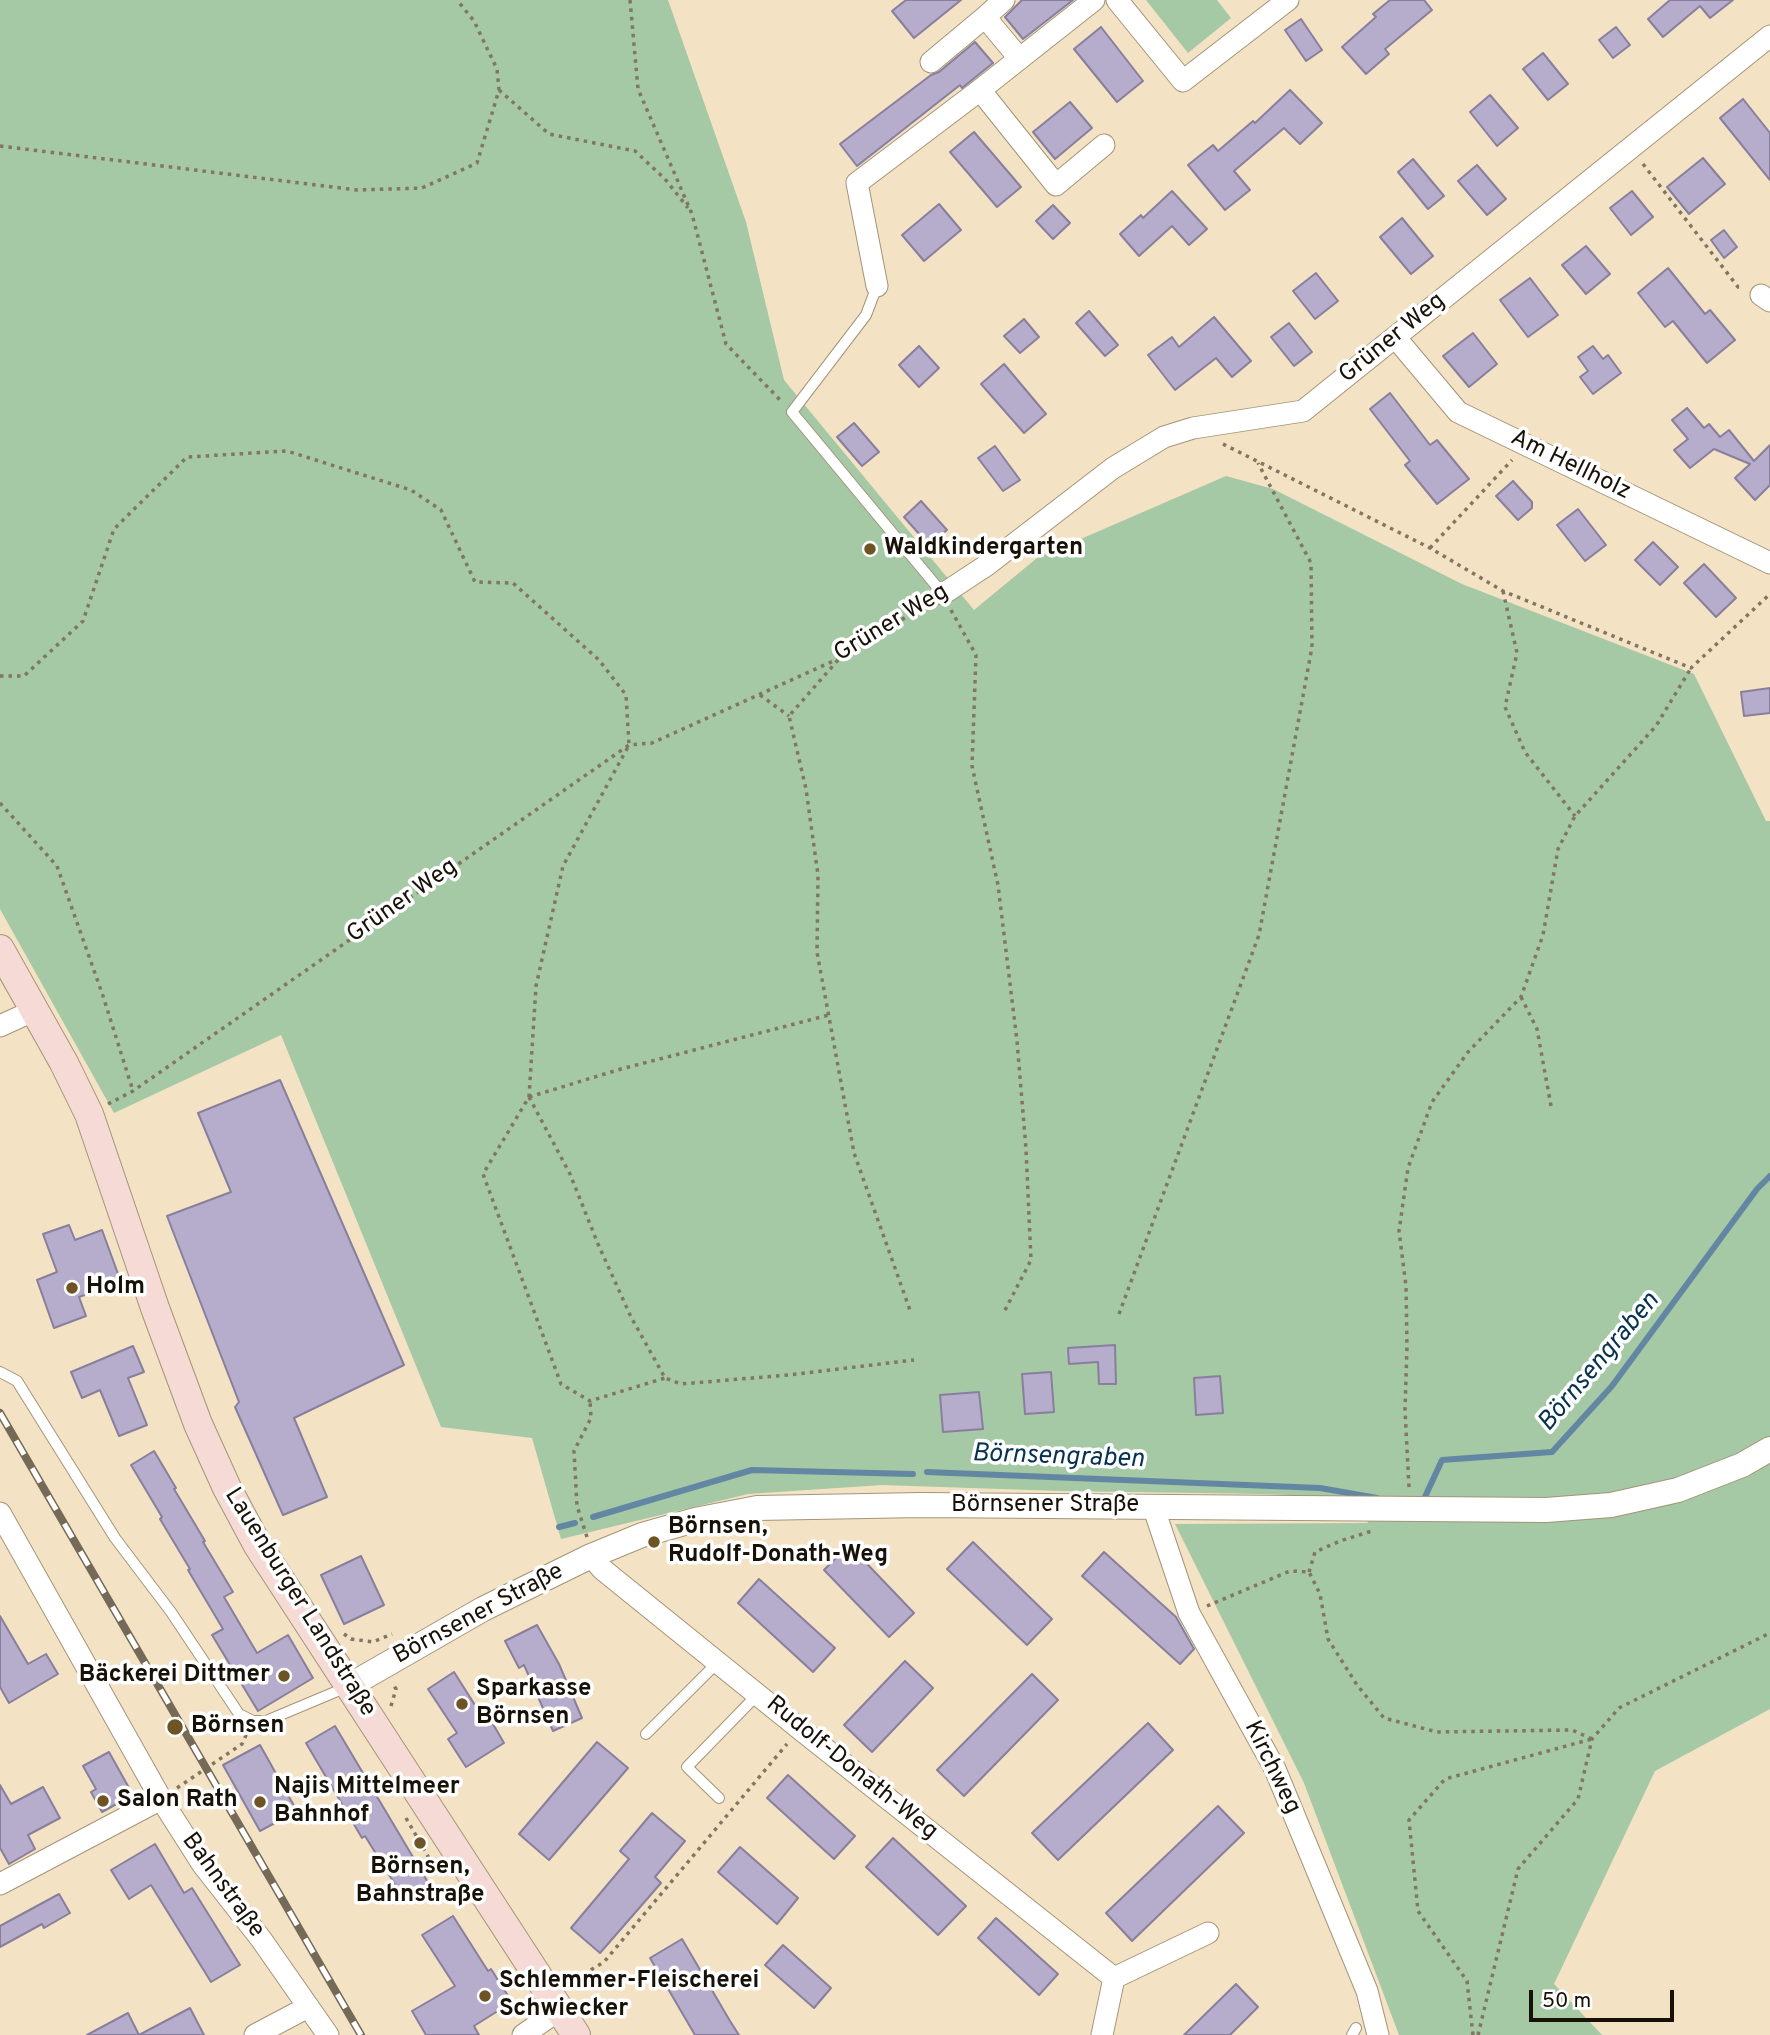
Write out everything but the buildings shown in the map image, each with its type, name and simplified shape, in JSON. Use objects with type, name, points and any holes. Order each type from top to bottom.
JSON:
[{"type":"main road","name":"Lauenburger Landstraße","points":[[0,949],[89,1114],[198,1424],[257,1544],[576,2035]]},
{"type":"street","points":[[931,62],[1004,0]]},
{"type":"street","points":[[877,286],[857,183],[1094,0]]},
{"type":"street","points":[[1117,0],[1183,81],[1288,0]]},
{"type":"street","points":[[985,17],[1019,58]]},
{"type":"street","name":"Grüner Weg","points":[[943,594],[987,565],[1113,468],[1164,437],[1193,428],[1303,411],[1770,36]]},
{"type":"street","points":[[980,90],[1056,185],[1104,145]]},
{"type":"street","name":"Am Hellholz","points":[[1395,337],[1458,411],[1770,563]]},
{"type":"street","points":[[0,1026],[35,1010]]},
{"type":"street","name":"Börnsener Straße","points":[[349,1686],[483,1609],[588,1544],[642,1535],[695,1520],[757,1508],[847,1505],[1546,1510],[1611,1504],[1678,1490],[1742,1465],[1770,1449]]},
{"type":"street","name":"Kirchweg","points":[[1153,1506],[1189,1613],[1275,1769],[1367,1991],[1378,2035]]},
{"type":"street","name":"Bahnstraße","points":[[0,1513],[161,1799],[203,1865],[261,1939],[328,2035]]},
{"type":"street","name":"Rudolf-Donath-Weg","points":[[588,1544],[603,1569],[1114,1978]]},
{"type":"street","points":[[0,1884],[161,1799]]},
{"type":"street","points":[[1102,2035],[1114,1978],[1208,1933]]},
{"type":"street","points":[[523,2035],[554,2002]]},
{"type":"street","points":[[255,2035],[308,2007]]},
{"type":"lane","points":[[877,286],[866,315],[792,412],[943,594]]},
{"type":"lane","points":[[0,1372],[17,1381],[115,1538],[171,1612],[239,1714],[253,1721],[266,1721],[281,1717],[349,1686]]},
{"type":"lane","points":[[646,1734],[718,1662]]},
{"type":"lane","points":[[719,1798],[687,1767],[758,1695]]},
{"type":"path","points":[[0,146],[357,190],[422,188],[477,163],[499,90],[497,69],[474,22],[457,0]]},
{"type":"path","points":[[630,0],[638,89],[692,214],[726,344],[792,412]]},
{"type":"path","points":[[499,90],[549,135],[635,151],[666,179],[692,214]]},
{"type":"path","points":[[1630,148],[1738,287],[1766,298]]},
{"type":"path","points":[[1193,428],[1430,548],[1503,591],[1691,668]]},
{"type":"path","points":[[1430,548],[1527,444]]},
{"type":"path","points":[[0,676],[24,676],[83,621],[114,529],[187,457],[287,451],[411,490],[441,510],[475,582],[513,583],[606,669],[626,695],[629,745],[563,866],[536,986],[529,1097],[483,1174],[561,1384],[590,1401],[665,1378],[681,1384],[914,1360]]},
{"type":"path","points":[[1119,1314],[1259,935],[1312,647],[1311,562],[1258,463]]},
{"type":"path","points":[[1503,591],[1517,653],[1505,707],[1525,752],[1575,816]]},
{"type":"path","points":[[943,594],[976,655],[972,766],[998,885],[1021,1082],[1031,1261],[1003,1314]]},
{"type":"path","name":"Grüner Weg","points":[[89,1114],[133,1091],[629,745],[652,743],[840,658],[943,594]]},
{"type":"path","points":[[1592,1740],[1572,1730],[1437,1732],[1384,1718],[1357,1685],[1328,1639],[1320,1594],[1309,1572],[1315,1552],[1340,1541],[1374,1532],[1399,1510],[1407,1346],[1406,1286],[1399,1231],[1408,1168],[1432,1102],[1468,1052],[1521,997],[1543,935],[1558,849],[1575,816],[1656,726],[1691,668],[1770,594]]},
{"type":"path","points":[[789,716],[840,658]]},
{"type":"path","points":[[760,695],[789,716],[806,789],[818,875],[817,952],[854,1153],[911,1313]]},
{"type":"path","points":[[0,803],[57,866],[133,1091]]},
{"type":"path","points":[[1521,997],[1537,1029],[1551,1106]]},
{"type":"path","points":[[529,1097],[621,1069],[829,1015]]},
{"type":"path","points":[[529,1097],[570,1174],[631,1317],[665,1378]]},
{"type":"path","points":[[588,1544],[577,1506],[574,1451],[591,1418],[590,1401]]},
{"type":"path","points":[[1189,1613],[1290,1571],[1309,1572]]},
{"type":"path","points":[[1476,2035],[1518,1870],[1578,1799],[1592,1740],[1619,1708],[1770,1633]]},
{"type":"path","points":[[396,1689],[404,1681]]},
{"type":"path","points":[[161,1799],[199,1770],[242,1744],[253,1721]]},
{"type":"path","points":[[554,2002],[604,1962],[800,1729]]},
{"type":"path","points":[[1476,2035],[1467,1981],[1418,1911],[1409,1820],[1445,1779],[1592,1740]]},
{"type":"green space","points":[[0,0],[668,0],[746,222],[784,380],[974,610],[1037,558],[1226,476],[1273,489],[1462,584],[1694,674],[1766,821],[1770,821],[1770,1709],[1655,1771],[1554,1984],[1602,2035],[1399,2035],[1304,1783],[1175,1524],[1368,1523],[1361,1498],[882,1485],[748,1494],[561,1539],[532,1438],[441,1427],[281,1035],[114,1113],[0,909]]},
{"type":"green space","points":[[1146,0],[1217,0],[1231,18],[1188,53]]},
{"type":"waterway","name":"Börnsengraben","points":[[1424,1499],[1442,1460],[1552,1452],[1612,1386],[1757,1189],[1770,1176]]},
{"type":"waterway","name":"Börnsengraben","points":[[593,1517],[752,1470],[913,1474]]},
{"type":"waterway","name":"Börnsengraben","points":[[927,1472],[1320,1488],[1377,1498]]},
{"type":"waterway","name":"Börnsengraben","points":[[559,1527],[575,1523]]},
{"type":"railway","points":[[0,1413],[361,2035]]},
{"type":"place","name":"Waldkindergarten","points":[[870,549]]},
{"type":"place","name":"Holm","points":[[72,1288]]},
{"type":"place","name":"Börnsen, Rudolf-Donath-Weg","points":[[654,1542]]},
{"type":"place","name":"Bäckerei Dittmer","points":[[284,1676]]},
{"type":"place","name":"Sparkasse Börnsen","points":[[462,1704]]},
{"type":"place","name":"Börnsen","points":[[175,1727]]},
{"type":"place","name":"Salon Rath","points":[[103,1801]]},
{"type":"place","name":"Najis Mittelmeer Bahnhof","points":[[260,1802]]},
{"type":"place","name":"Börnsen, Bahnstraße","points":[[420,1843]]},
{"type":"place","name":"Schlemmer-Fleischerei Schwiecker","points":[[485,1996]]}]
